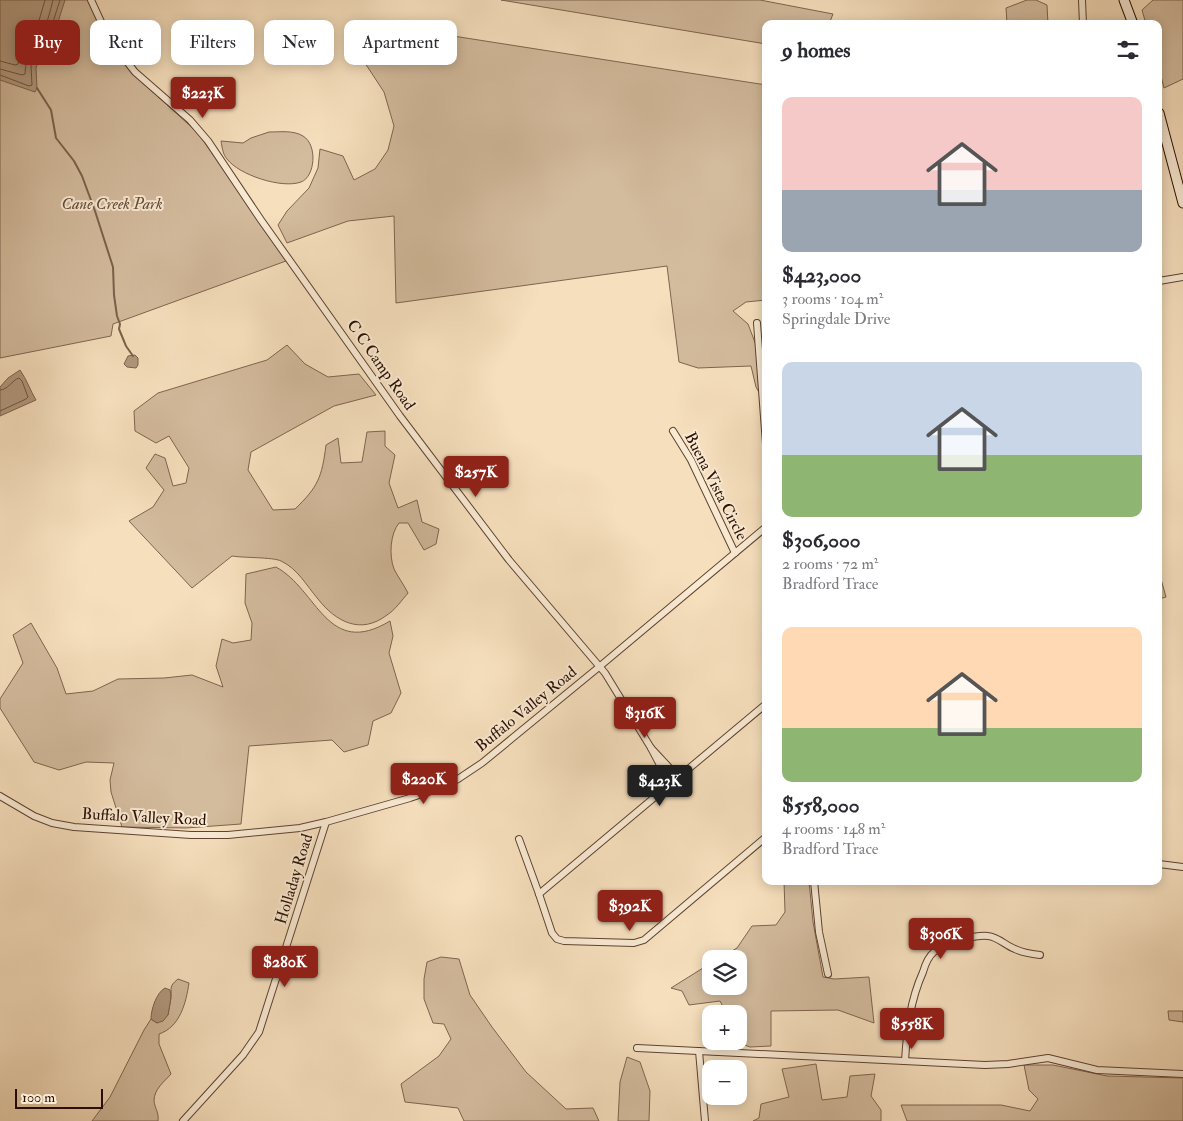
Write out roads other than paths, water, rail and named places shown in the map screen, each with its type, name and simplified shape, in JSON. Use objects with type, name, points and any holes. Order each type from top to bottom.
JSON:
[{"type":"street","name":"C C Camp Road","points":[[91,0],[108,39],[135,72],[190,120],[208,141],[261,220],[400,416],[509,560],[612,683],[651,748]]},
{"type":"street","points":[[1082,0],[1083,20]]},
{"type":"street","points":[[1124,0],[1132,20]]},
{"type":"street","points":[[1162,124],[1183,203]]},
{"type":"street","points":[[1162,280],[1183,277]]},
{"type":"street","points":[[757,323],[762,390]]},
{"type":"street","name":"Buena Vista Circle","points":[[673,431],[692,460],[734,553]]},
{"type":"street","name":"Buffalo Valley Road","points":[[0,796],[34,816],[52,823],[74,827],[191,835],[228,835],[267,832],[326,822],[440,788],[458,779],[504,746],[762,530]]},
{"type":"street","points":[[539,894],[762,707]]},
{"type":"street","points":[[651,748],[678,777]]},
{"type":"street","points":[[651,748],[661,767],[667,786]]},
{"type":"street","name":"Holladay Road","points":[[183,1121],[243,1055],[259,1032],[326,822]]},
{"type":"street","points":[[519,839],[552,933],[556,939],[564,941],[634,943],[644,940],[762,840]]},
{"type":"street","points":[[1162,864],[1183,867]]},
{"type":"street","points":[[814,885],[819,932],[828,974]]},
{"type":"street","points":[[905,1061],[912,1001],[932,953],[956,940],[988,936],[1024,953],[1040,955]]},
{"type":"street","points":[[637,1048],[985,1065],[1008,1064],[1048,1058],[1097,1070],[1183,1074]]},
{"type":"street","points":[[699,1051],[705,1121]]},
{"type":"water","points":[[0,0],[65,0],[59,20],[15,20],[15,65],[37,65],[37,88],[35,92],[0,80]]},
{"type":"water","points":[[135,355],[138,358],[136,368],[127,367],[124,364],[128,356]]},
{"type":"water","points":[[20,370],[36,400],[0,416],[0,387],[8,378]]},
{"type":"water","points":[[165,988],[170,990],[171,993],[168,1015],[163,1021],[157,1023],[151,1019],[152,1011],[157,998]]},
{"type":"waterway","points":[[37,88],[51,110],[56,138],[74,161],[82,176],[95,211],[113,267],[114,295],[120,324],[119,329],[126,346],[133,356]]},
{"type":"park label","name":"Cane Creek Park","points":[[112,204]]}]
